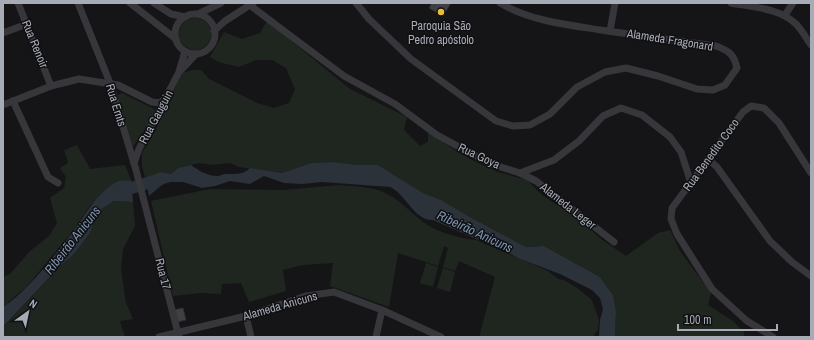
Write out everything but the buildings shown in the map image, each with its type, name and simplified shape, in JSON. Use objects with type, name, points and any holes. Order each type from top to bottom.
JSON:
[{"type":"street","name":"Rua Renoir","points":[[18,3],[51,86]]},
{"type":"street","name":"Rua Ernts","points":[[78,3],[110,83],[147,210]]},
{"type":"street","points":[[130,3],[176,39]]},
{"type":"street","points":[[154,3],[171,14],[184,17],[198,14],[221,3]]},
{"type":"street","name":"Alameda Fragonard","points":[[356,3],[369,19],[411,59],[496,121],[513,126],[530,125],[550,114],[577,87],[605,72],[626,68],[658,76],[697,89],[713,90],[725,85],[737,68],[735,59],[728,51],[716,46],[543,20],[515,12],[500,3]]},
{"type":"street","points":[[610,31],[615,3]]},
{"type":"street","points":[[731,3],[785,15],[797,25],[811,45]]},
{"type":"street","points":[[785,15],[793,3]]},
{"type":"street","points":[[214,31],[225,21],[252,4]]},
{"type":"street","name":"Rua Goya","points":[[252,4],[344,76],[395,104],[437,135],[491,164],[520,173]]},
{"type":"street","points":[[184,17],[176,27],[176,39],[184,51],[196,54],[208,49],[215,37],[209,20],[198,14]]},
{"type":"street","points":[[3,33],[27,24]]},
{"type":"street","name":"Rua Gauguin","points":[[135,166],[139,149],[179,72],[184,51]]},
{"type":"street","name":"Rua Gauguin","points":[[179,72],[196,54]]},
{"type":"street","points":[[3,105],[51,86],[79,80],[118,85],[152,102],[160,103],[166,98]]},
{"type":"street","points":[[13,101],[48,177],[58,183]]},
{"type":"street","name":"Rua Benedito Coco","points":[[773,337],[747,321],[712,289],[677,234],[671,218],[672,208],[743,112],[751,106],[764,108],[779,123],[811,173]]},
{"type":"street","points":[[520,173],[554,160],[579,141],[603,116],[621,108],[642,115],[670,137],[681,152],[691,183]]},
{"type":"street","points":[[708,159],[717,167],[770,241],[792,262],[811,276]]},
{"type":"street","name":"Alameda Leger","points":[[520,173],[536,181],[614,242]]},
{"type":"street","name":"Rua 17","points":[[147,210],[179,335]]},
{"type":"street","name":"Alameda Anicuns","points":[[159,337],[179,335],[246,316],[306,296],[334,292],[382,310],[441,337]]},
{"type":"street","points":[[376,337],[382,310]]},
{"type":"street","points":[[246,316],[251,337]]},
{"type":"shaded area","points":[[195,18],[201,19],[208,25],[211,34],[210,40],[204,47],[195,50],[189,49],[182,43],[179,34],[180,28],[186,21]]},
{"type":"shaded area","points":[[267,21],[350,89],[407,117],[404,130],[420,146],[428,142],[428,132],[474,161],[498,172],[527,180],[542,195],[579,219],[601,239],[626,256],[658,233],[670,230],[680,251],[711,293],[708,305],[733,321],[744,332],[744,337],[615,337],[616,311],[613,295],[600,277],[544,246],[526,247],[441,200],[423,193],[378,165],[358,165],[332,162],[311,163],[282,173],[239,167],[230,163],[212,165],[199,163],[178,168],[171,174],[160,172],[145,177],[142,166],[142,153],[155,131],[182,73],[192,70],[201,70],[209,79],[257,103],[274,108],[289,103],[295,89],[286,68],[272,60],[256,60],[239,67],[218,62],[210,57],[224,32],[242,39],[260,33]]},
{"type":"shaded area","points":[[122,93],[154,109],[155,113],[133,147],[117,99],[118,95]]},
{"type":"shaded area","points":[[77,145],[90,169],[125,165],[131,180],[119,181],[90,206],[72,232],[28,285],[3,307],[3,277],[10,274],[30,251],[49,236],[57,223],[50,198],[64,188],[66,177],[60,168],[68,163],[64,150]]},
{"type":"shaded area","points":[[340,185],[369,188],[390,195],[423,222],[437,230],[452,236],[476,240],[548,271],[558,279],[564,280],[592,300],[599,320],[598,330],[594,334],[595,337],[479,337],[495,277],[459,261],[455,271],[443,267],[448,248],[444,246],[438,266],[398,253],[389,307],[330,286],[333,263],[302,265],[283,270],[286,291],[249,302],[241,283],[222,284],[221,294],[201,293],[173,296],[151,201],[210,189],[282,190]]},
{"type":"shaded area","points":[[114,201],[133,202],[135,226],[123,249],[121,269],[126,303],[133,319],[120,321],[125,337],[3,337],[3,328],[58,268],[74,254],[90,233],[95,219],[103,208]]},
{"type":"shaded area","points":[[426,263],[438,267],[433,287],[420,283]]},
{"type":"shaded area","points":[[443,268],[455,272],[450,292],[437,288]]},
{"type":"water","points":[[332,162],[358,165],[378,165],[423,193],[441,200],[526,247],[544,246],[600,277],[613,295],[616,311],[615,337],[599,337],[600,320],[603,309],[600,298],[592,290],[560,274],[520,259],[494,245],[476,239],[433,220],[426,219],[415,212],[396,190],[390,187],[322,182],[302,184],[284,183],[264,176],[250,184],[230,181],[215,186],[202,188],[183,182],[171,182],[163,184],[149,196],[145,177],[160,172],[171,174],[178,168],[191,165],[206,174],[217,176],[242,173],[250,168],[282,173],[311,163]]},
{"type":"water","points":[[131,180],[133,202],[114,201],[103,208],[95,219],[90,233],[74,254],[58,268],[3,327],[3,307],[22,292],[40,273],[105,190],[119,181]]},
{"type":"waterway","name":"Ribeirão Anicuns","points":[[118,194],[128,189],[161,179]]},
{"type":"place","name":"Paroquia São Pedro apóstolo","points":[[441,12]]}]
